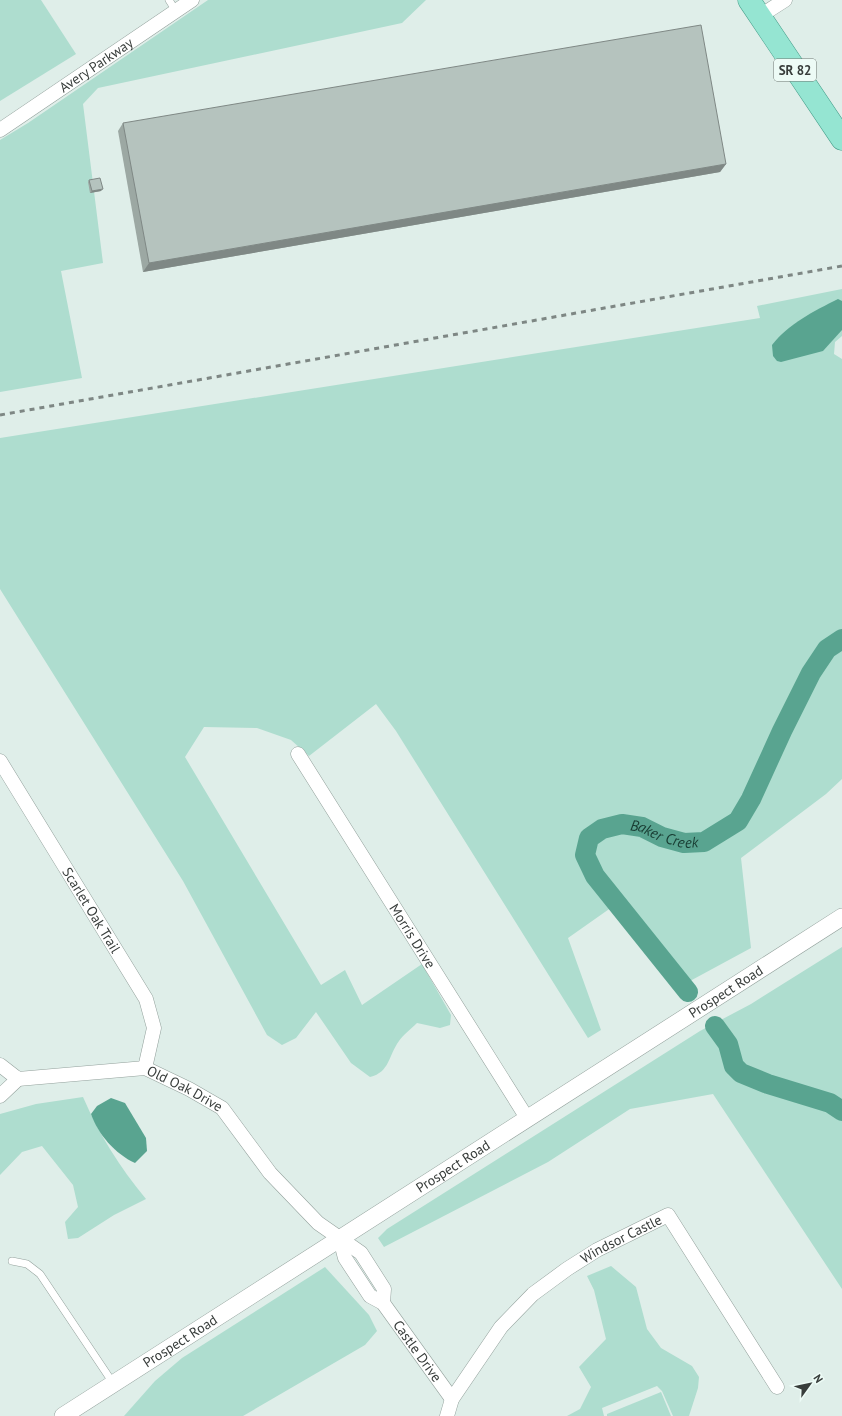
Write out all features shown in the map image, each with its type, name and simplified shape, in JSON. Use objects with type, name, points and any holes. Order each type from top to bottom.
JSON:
[{"type":"main road","name":"SR 82","points":[[754,8],[842,140]]},
{"type":"street","name":"Avery Parkway","points":[[0,130],[172,5],[192,0]]},
{"type":"street","points":[[754,8],[785,0]]},
{"type":"street","name":"Morris Drive","points":[[298,754],[527,1118]]},
{"type":"street","name":"Scarlet Oak Trail","points":[[0,761],[146,999],[154,1028],[145,1068]]},
{"type":"street","name":"Prospect Road","points":[[70,1414],[113,1384],[842,917]]},
{"type":"street","points":[[0,1065],[18,1079],[0,1096]]},
{"type":"street","name":"Old Oak Drive","points":[[18,1079],[145,1068],[189,1089],[222,1108],[270,1173],[318,1223],[340,1238]]},
{"type":"street","name":"Windsor Castle","points":[[447,1416],[452,1399],[501,1327],[533,1294],[566,1269],[597,1250],[668,1215],[778,1387]]},
{"type":"street","name":"Castle Drive","points":[[340,1238],[345,1258],[370,1296],[383,1303],[452,1399]]},
{"type":"lane","points":[[12,1261],[27,1264],[40,1274],[113,1384]]},
{"type":"shaded area","points":[[0,0],[41,0],[76,54],[0,101]]},
{"type":"shaded area","points":[[208,0],[426,0],[402,23],[98,88],[83,104],[103,263],[61,271],[82,378],[0,392],[0,140],[28,123]]},
{"type":"shaded area","points":[[842,289],[842,336],[835,342],[834,354],[842,359],[842,779],[826,794],[741,858],[751,948],[690,981],[622,900],[568,938],[601,1030],[588,1038],[396,731],[376,704],[309,756],[291,740],[257,728],[204,727],[185,757],[321,985],[345,970],[362,1005],[422,964],[451,1015],[450,1025],[440,1028],[417,1023],[399,1041],[385,1067],[377,1075],[370,1077],[351,1063],[316,1012],[296,1038],[282,1045],[267,1035],[183,881],[0,589],[0,438],[760,318],[757,306]]},
{"type":"shaded area","points":[[838,299],[842,301],[842,330],[823,351],[781,362],[777,361],[773,356],[772,345],[778,337],[794,324]]},
{"type":"shaded area","points":[[842,947],[842,1289],[713,1094],[630,1109],[548,1162],[384,1247],[378,1238],[387,1229],[700,1031],[751,1004]]},
{"type":"shaded area","points":[[83,1097],[96,1125],[111,1150],[127,1175],[146,1199],[114,1215],[78,1238],[68,1239],[65,1222],[78,1207],[73,1185],[42,1146],[22,1152],[0,1175],[0,1114],[36,1104]]},
{"type":"shaded area","points":[[111,1098],[125,1103],[146,1138],[147,1151],[135,1163],[114,1149],[108,1143],[98,1129],[91,1114],[97,1106]]},
{"type":"shaded area","points":[[611,1266],[636,1287],[647,1329],[661,1348],[692,1366],[699,1377],[698,1388],[689,1416],[673,1416],[662,1391],[657,1386],[602,1408],[604,1416],[567,1416],[580,1409],[591,1387],[579,1367],[606,1339],[594,1290],[587,1276]]},
{"type":"shaded area","points":[[325,1267],[369,1315],[377,1331],[365,1345],[243,1416],[124,1416],[155,1381],[182,1358]]},
{"type":"shaded area","points":[[661,1392],[671,1416],[607,1416],[607,1414]]},
{"type":"building","points":[[701,25],[726,164],[149,263],[123,123]]},
{"type":"building","points":[[100,178],[103,189],[92,191],[89,180]]},
{"type":"waterway","name":"Baker Creek","points":[[688,992],[595,876],[585,855],[589,838],[602,829],[622,824],[642,827],[662,837],[684,843],[704,842],[738,821],[751,799],[782,731],[811,673],[827,649],[842,639]]},
{"type":"waterway","name":"Baker Creek","points":[[715,1026],[728,1044],[734,1066],[741,1073],[768,1084],[830,1103],[842,1111]]},
{"type":"railway","points":[[0,415],[842,266]]}]
